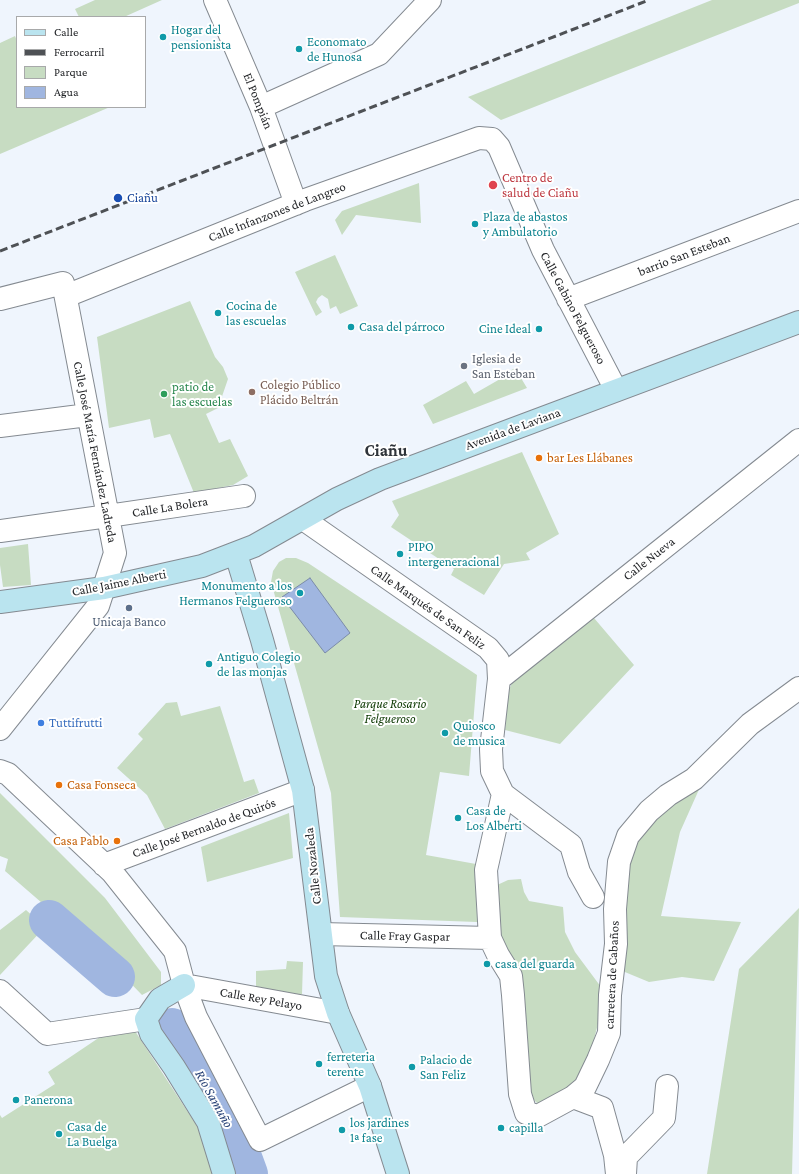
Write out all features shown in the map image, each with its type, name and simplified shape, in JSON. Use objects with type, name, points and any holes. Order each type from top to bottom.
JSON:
[{"type":"street","name":"El Pompián","points":[[215,0],[261,107],[296,204]]},
{"type":"street","points":[[261,107],[379,54],[430,0]]},
{"type":"street","name":"Calle Infanzones de Langreo","points":[[0,299],[65,289],[479,138],[492,139]]},
{"type":"street","name":"Calle Gabino Felgueroso","points":[[492,139],[500,146],[543,250],[616,390]]},
{"type":"street","name":"barrio San Esteban","points":[[568,299],[799,210]]},
{"type":"street","name":"Calle José María Fernández Ladreda","points":[[0,729],[98,606],[115,553],[65,289]]},
{"type":"street","name":"Avenida de Laviana","points":[[236,554],[254,546],[336,499],[380,479],[799,322]]},
{"type":"street","points":[[0,426],[88,415]]},
{"type":"street","name":"Calle Nueva","points":[[499,679],[799,440]]},
{"type":"street","name":"Calle La Bolera","points":[[0,531],[244,496]]},
{"type":"street","name":"Calle Marqués de San Feliz","points":[[303,519],[488,648],[498,660],[499,679],[491,748],[492,771],[503,794]]},
{"type":"street","name":"Calle Jaime Alberti","points":[[0,602],[104,588],[202,566],[236,554]]},
{"type":"street","name":"Calle Nozaleda","points":[[236,554],[262,640],[303,790],[326,976],[338,1013],[370,1086],[398,1174]]},
{"type":"street","name":"carretera de Cabaños","points":[[490,938],[498,955],[511,976],[520,1094],[526,1113],[538,1116],[573,1097],[585,1087],[609,1033],[610,995],[616,944],[615,909],[619,862],[628,836],[649,811],[668,795],[694,778],[750,724],[799,688]]},
{"type":"street","points":[[0,771],[8,774],[112,872],[175,952],[184,985],[196,1018],[260,1140],[370,1086]]},
{"type":"street","name":"Calle José Bernaldo de Quirós","points":[[104,865],[303,790]]},
{"type":"street","points":[[490,938],[486,870],[503,794],[571,845],[579,872],[593,897]]},
{"type":"street","name":"Calle Fray Gaspar","points":[[321,934],[490,938]]},
{"type":"street","points":[[0,991],[47,1034],[146,1019],[160,999],[184,985]]},
{"type":"street","name":"Calle Rey Pelayo","points":[[184,985],[338,1013]]},
{"type":"street","points":[[146,1019],[151,1034],[174,1067],[208,1122],[224,1174]]},
{"type":"street","points":[[625,1174],[626,1157],[664,1118],[667,1086]]},
{"type":"street","points":[[573,1097],[602,1108],[615,1155],[617,1174]]},
{"type":"green space","points":[[95,0],[162,0],[126,16],[78,16],[75,9]]},
{"type":"green space","points":[[712,0],[799,0],[799,3],[501,120],[468,97]]},
{"type":"green space","points":[[15,36],[16,38],[16,108],[108,108],[0,154],[0,43]]},
{"type":"green space","points":[[419,183],[421,223],[356,215],[342,235],[335,220],[342,211]]},
{"type":"green space","points":[[335,255],[358,306],[340,314],[336,306],[330,309],[328,299],[322,295],[316,302],[322,312],[316,316],[295,272]]},
{"type":"green space","name":"patio de las escuelas","points":[[190,301],[215,357],[223,367],[228,379],[218,408],[206,414],[219,443],[230,439],[248,476],[233,485],[194,493],[170,434],[154,438],[150,419],[109,428],[97,337]]},
{"type":"green space","points":[[515,368],[527,388],[433,424],[423,405],[466,381],[474,394],[507,375],[506,373]]},
{"type":"green space","points":[[522,452],[559,534],[526,553],[530,560],[504,564],[484,595],[451,575],[454,569],[391,527],[399,515],[392,501]]},
{"type":"green space","points":[[28,544],[31,585],[3,587],[0,565],[0,548]]},
{"type":"green space","name":"Parque Rosario Felgueroso","points":[[286,558],[296,558],[308,563],[477,675],[469,776],[440,772],[426,855],[476,864],[477,922],[340,917],[331,793],[271,582],[273,571],[279,562]]},
{"type":"green space","points":[[594,618],[634,665],[560,744],[505,730],[508,692],[513,681]]},
{"type":"green space","points":[[177,702],[181,716],[220,706],[244,782],[254,779],[259,793],[165,829],[147,795],[117,768],[143,739],[138,734],[166,703]]},
{"type":"green space","points":[[701,785],[680,832],[661,916],[741,922],[714,981],[682,977],[649,982],[620,970],[625,866],[635,837],[663,808]]},
{"type":"green space","points":[[0,793],[105,898],[161,972],[161,985],[142,995],[108,960],[5,871],[8,859],[0,856]]},
{"type":"green space","points":[[289,813],[293,858],[207,882],[201,847]]},
{"type":"green space","points":[[521,879],[524,892],[529,901],[563,907],[565,932],[575,952],[601,987],[600,1016],[592,1047],[579,1077],[562,1095],[539,1105],[530,1096],[502,950],[495,886],[508,880]]},
{"type":"green space","points":[[799,908],[792,1174],[707,1174],[739,969]]},
{"type":"green space","points":[[26,910],[45,927],[0,975],[0,930]]},
{"type":"green space","points":[[287,961],[303,962],[302,994],[256,995],[256,971],[286,969]]},
{"type":"green space","points":[[135,1031],[197,1126],[209,1155],[214,1174],[0,1174],[0,1115],[2,1118],[55,1084],[48,1072],[100,1037]]},
{"type":"water","points":[[310,578],[350,633],[325,653],[282,597]]},
{"type":"waterway","name":"Río Samuño","points":[[49,920],[115,977]]},
{"type":"waterway","name":"Río Samuño","points":[[172,1028],[184,1044],[233,1133],[248,1174]]},
{"type":"railway","points":[[0,251],[649,0]]},
{"type":"place","name":"Hogar del pensionista","points":[[163,37]]},
{"type":"place","name":"Economato de Hunosa","points":[[299,49]]},
{"type":"place","name":"Centro de salud de Ciañu","points":[[493,185]]},
{"type":"place","name":"Ciañu","points":[[118,198]]},
{"type":"place","name":"Plaza de abastos y Ambulatorio","points":[[475,224]]},
{"type":"place","name":"Cocina de las escuelas","points":[[218,313]]},
{"type":"place","name":"Casa del párroco","points":[[351,327]]},
{"type":"place","name":"Cine Ideal","points":[[539,329]]},
{"type":"place","name":"Iglesia de San Esteban","points":[[464,366]]},
{"type":"place","name":"Colegio Público Plácido Beltrán","points":[[252,392]]},
{"type":"place","name":"patio de las escuelas","points":[[164,394]]},
{"type":"place","name":"bar Les Llábanes","points":[[539,458]]},
{"type":"place","name":"PIPO intergeneracional","points":[[400,554]]},
{"type":"place","name":"Monumento a los Hermanos Felgueroso","points":[[300,593]]},
{"type":"place","name":"Unicaja Banco","points":[[129,608]]},
{"type":"place","name":"Antiguo Colegio de las monjas","points":[[209,664]]},
{"type":"place","name":"Tuttifrutti","points":[[41,723]]},
{"type":"place","name":"Quiosco de musica","points":[[445,733]]},
{"type":"place","name":"Casa Fonseca","points":[[59,785]]},
{"type":"place","name":"Casa de Los Alberti","points":[[458,818]]},
{"type":"place","name":"Casa Pablo","points":[[117,841]]},
{"type":"place","name":"casa del guarda","points":[[487,964]]},
{"type":"place","name":"ferreteria terente","points":[[319,1064]]},
{"type":"place","name":"Palacio de San Feliz","points":[[412,1067]]},
{"type":"place","name":"Panerona","points":[[16,1100]]},
{"type":"place","name":"capilla","points":[[501,1128]]},
{"type":"place","name":"los jardines 1ª fase","points":[[342,1130]]},
{"type":"place","name":"Casa de La Buelga","points":[[59,1134]]},
{"type":"district","name":"Ciañu","points":[[386,451]]}]
